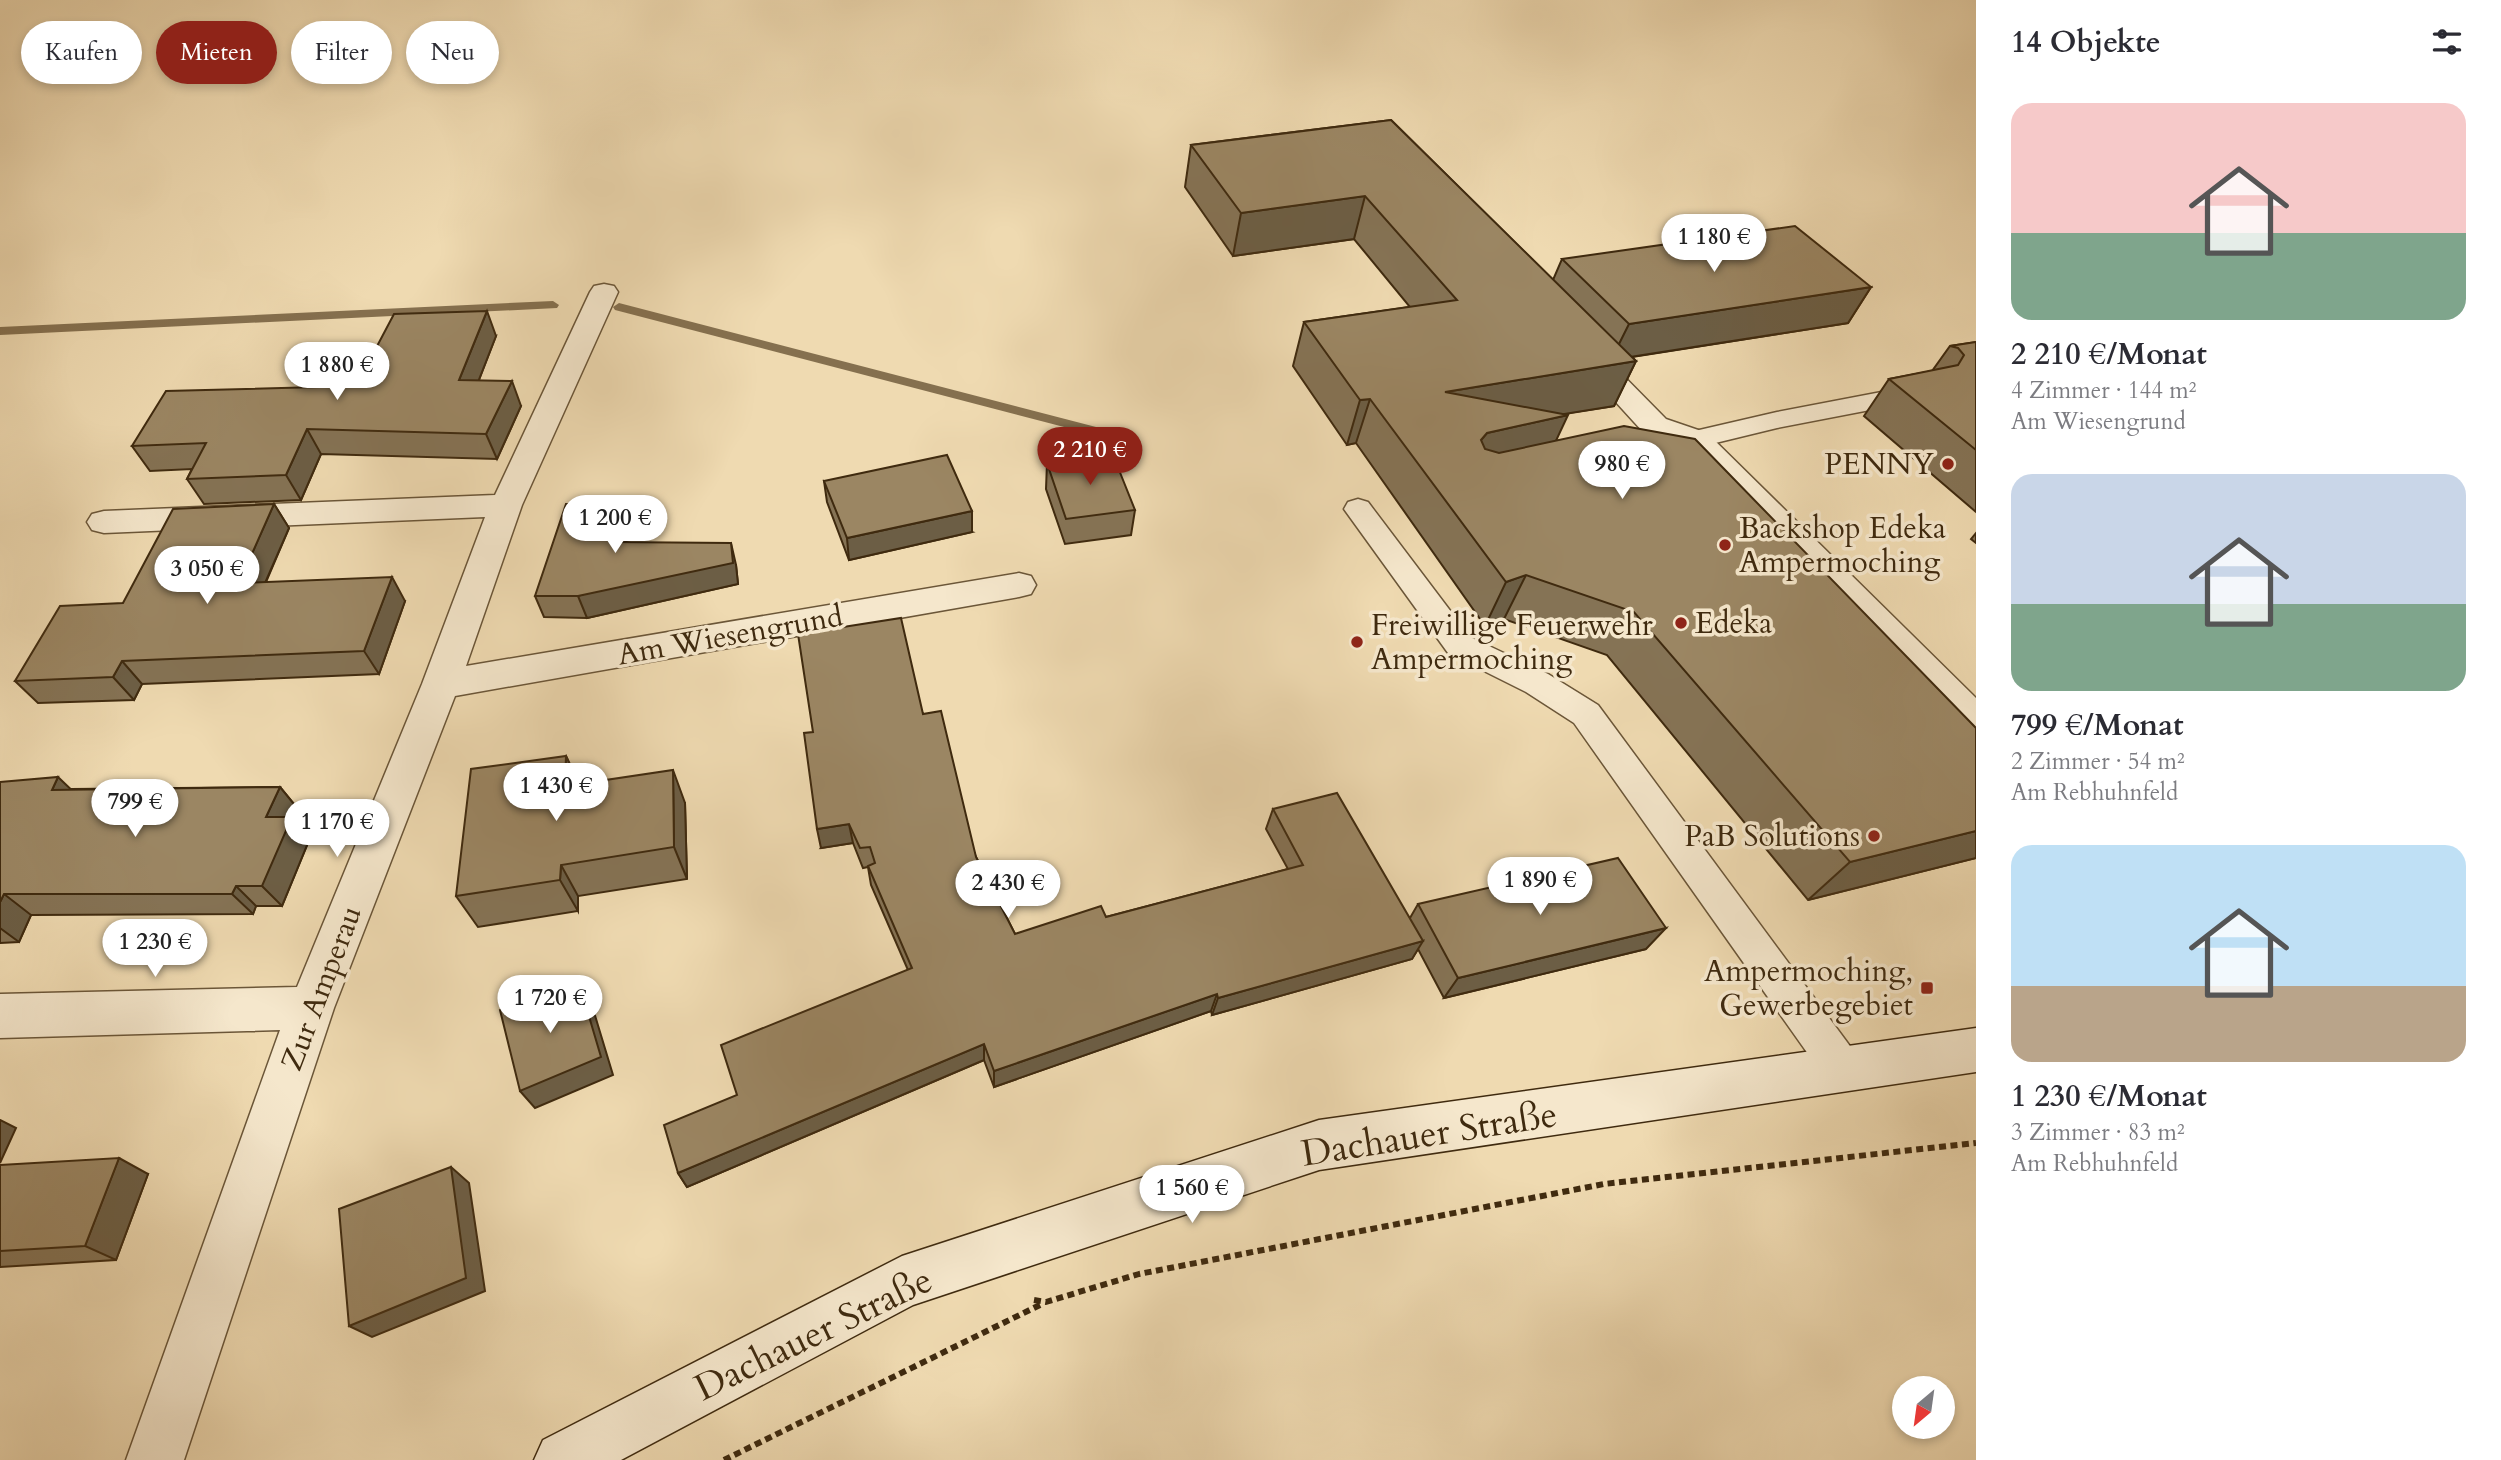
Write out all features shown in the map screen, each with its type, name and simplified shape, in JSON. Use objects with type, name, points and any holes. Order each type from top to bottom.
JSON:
[{"type":"street","name":"Zur Amperau","points":[[155,1460],[311,1008],[442,684],[506,505],[604,292]]},
{"type":"street","points":[[1569,337],[1655,426],[1696,440],[1976,722]]},
{"type":"street","points":[[104,522],[506,505]]},
{"type":"street","name":"Am Wiesengrund","points":[[442,684],[1018,585]]},
{"type":"street","points":[[0,1016],[311,1008]]},
{"type":"street","name":"Dachauer Straße","points":[[563,1460],[902,1282],[1319,1145],[1976,1050]]},
{"type":"lane","points":[[1642,451],[1777,420],[1921,393]]},
{"type":"lane","points":[[1358,509],[1459,645],[1537,683],[1586,714],[1844,1071]]},
{"type":"path","points":[[724,1460],[1046,1302],[1139,1274],[1605,1184],[1976,1143]]},
{"type":"path","points":[[1020,1298],[1046,1302]]},
{"type":"building","points":[[1391,120],[1636,361],[1445,392],[1568,415],[1487,433],[1481,440],[1485,449],[1499,453],[1624,426],[1695,439],[1976,728],[1976,831],[1850,862],[1634,612],[1526,575],[1506,582],[1370,399],[1360,400],[1304,322],[1457,300],[1365,196],[1241,213],[1191,145]]},
{"type":"building","points":[[1795,226],[1871,287],[1629,324],[1562,259]]},
{"type":"building","points":[[487,311],[459,380],[512,381],[486,434],[307,429],[286,475],[187,479],[206,443],[132,446],[166,391],[356,386],[394,314]]},
{"type":"building","points":[[1976,342],[1976,450],[1889,379],[1958,365],[1964,355],[1958,348],[1950,346]]},
{"type":"building","points":[[947,455],[972,511],[847,538],[824,481]]},
{"type":"building","points":[[1113,455],[1135,510],[1066,519],[1047,463]]},
{"type":"building","points":[[274,504],[239,583],[392,577],[364,651],[122,661],[113,677],[15,681],[60,606],[123,603],[173,509]]},
{"type":"building","points":[[566,504],[624,505],[612,542],[731,543],[733,563],[578,596],[535,596]]},
{"type":"building","points":[[901,618],[923,714],[941,711],[976,857],[1015,934],[1101,906],[1106,917],[1303,865],[1273,809],[1337,793],[1423,941],[1218,998],[1217,994],[994,1071],[984,1044],[678,1173],[664,1125],[737,1095],[721,1045],[912,968],[868,866],[875,863],[870,847],[860,848],[849,824],[817,829],[804,733],[813,732],[798,634]]},
{"type":"building","points":[[566,756],[565,786],[673,770],[674,847],[561,865],[560,880],[456,896],[471,769]]},
{"type":"building","points":[[58,777],[52,790],[280,787],[266,817],[292,817],[262,886],[236,886],[232,894],[4,894],[0,902],[0,782]]},
{"type":"building","points":[[1618,858],[1666,928],[1458,978],[1418,904]]},
{"type":"building","points":[[578,979],[601,1057],[520,1091],[500,1010]]},
{"type":"building","points":[[119,1158],[85,1246],[0,1251],[0,1165]]},
{"type":"building","points":[[451,1167],[466,1278],[349,1326],[339,1209]]},
{"type":"waterway","points":[[0,331],[553,305]]},
{"type":"waterway","points":[[619,307],[1091,430]]},
{"type":"place","name":"PENNY","points":[[1948,464]]},
{"type":"place","name":"Backshop Edeka Ampermoching","points":[[1725,545]]},
{"type":"place","name":"Edeka","points":[[1681,623]]},
{"type":"place","name":"Freiwillige Feuerwehr Ampermoching","points":[[1357,642]]},
{"type":"place","name":"PaB Solutions","points":[[1874,836]]},
{"type":"place","name":"Ampermoching, Gewerbegebiet","points":[[1927,988]]}]
